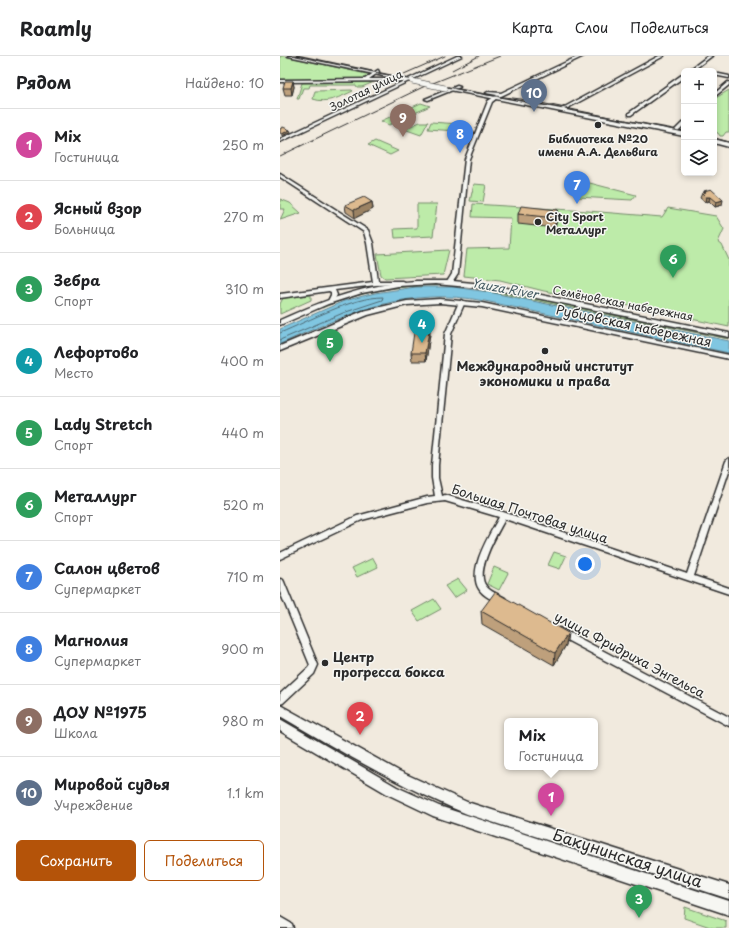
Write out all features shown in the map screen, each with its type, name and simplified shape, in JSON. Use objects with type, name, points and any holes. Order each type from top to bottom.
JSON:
[{"type":"main road","points":[[290,56],[681,133]]},
{"type":"main road","points":[[305,56],[377,72]]},
{"type":"main road","points":[[456,88],[488,93],[496,97]]},
{"type":"main road","points":[[717,142],[729,145]]},
{"type":"main road","name":"Семёновская набережная","points":[[280,324],[331,301],[378,286],[402,283],[460,282],[492,287],[729,335]]},
{"type":"main road","name":"Рубцовская набережная","points":[[280,349],[350,318],[386,307],[424,301],[462,302],[482,305],[729,357]]},
{"type":"main road","name":"Бакунинская улица","points":[[280,710],[385,771],[443,799],[729,892]]},
{"type":"main road","name":"Бакунинская улица","points":[[280,725],[393,791],[437,812],[729,908]]},
{"type":"street","name":"Золотая улица","points":[[280,141],[460,56]]},
{"type":"street","points":[[450,282],[455,274],[467,159],[485,110],[490,101],[582,56]]},
{"type":"street","points":[[562,110],[662,56]]},
{"type":"street","points":[[694,68],[710,56]]},
{"type":"street","points":[[366,80],[377,72]]},
{"type":"street","points":[[717,75],[729,77]]},
{"type":"street","points":[[630,114],[681,77]]},
{"type":"street","points":[[280,81],[412,79]]},
{"type":"street","points":[[391,80],[397,81],[399,83],[398,85]]},
{"type":"street","points":[[717,93],[729,83]]},
{"type":"street","points":[[427,99],[456,88]]},
{"type":"street","points":[[488,93],[504,93]]},
{"type":"street","points":[[675,132],[681,126]]},
{"type":"street","points":[[280,175],[366,231],[370,243],[376,283]]},
{"type":"street","points":[[455,274],[460,282]]},
{"type":"street","points":[[280,296],[376,283],[402,283]]},
{"type":"street","points":[[329,289],[332,291],[334,296],[331,301]]},
{"type":"street","points":[[439,498],[435,478],[435,465],[445,352],[449,328],[462,302]]},
{"type":"street","points":[[690,577],[729,460]]},
{"type":"street","name":"Большая Почтовая улица","points":[[280,556],[360,518],[416,502],[439,498],[462,502],[503,515],[729,591]]},
{"type":"street","points":[[503,515],[481,562],[479,581],[480,585],[487,592],[513,606]]},
{"type":"street","points":[[280,582],[314,665],[311,672],[280,700]]},
{"type":"street","name":"улица Фридриха Энгельса","points":[[550,627],[729,722]]},
{"type":"street","points":[[280,922],[288,928]]},
{"type":"green space","points":[[280,56],[371,75],[366,78],[280,80]]},
{"type":"green space","points":[[374,82],[362,87],[357,87],[356,85],[310,85],[309,88],[303,88],[299,99],[297,99],[302,83]]},
{"type":"green space","points":[[729,90],[729,132],[726,132],[723,136],[720,136],[717,133],[717,97]]},
{"type":"green space","points":[[315,91],[353,91],[333,99],[323,101],[313,99]]},
{"type":"green space","points":[[421,103],[430,106],[389,125],[381,121]]},
{"type":"green space","points":[[420,122],[428,122],[421,135],[404,129]]},
{"type":"green space","points":[[431,122],[459,124],[456,131],[428,129]]},
{"type":"green space","points":[[375,141],[398,151],[390,155],[368,145]]},
{"type":"green space","points":[[582,181],[636,195],[632,200],[577,197]]},
{"type":"green space","points":[[474,184],[486,185],[483,202],[470,201]]},
{"type":"green space","points":[[280,199],[290,203],[301,213],[280,220],[285,209],[280,209]]},
{"type":"green space","points":[[417,204],[437,204],[433,236],[395,238],[394,229],[417,228]]},
{"type":"green space","points":[[473,204],[662,217],[668,208],[716,216],[724,229],[718,242],[722,245],[729,260],[729,327],[625,305],[544,291],[500,280],[464,276],[467,249],[509,248],[511,218],[472,217]]},
{"type":"green space","points":[[449,250],[443,275],[385,278],[381,275],[377,254]]},
{"type":"green space","points":[[435,283],[481,287],[729,339],[463,286],[426,286],[391,289],[356,296],[322,308],[321,307],[349,297],[377,290]]},
{"type":"green space","points":[[311,295],[311,300],[280,314],[280,304],[283,298]]},
{"type":"green space","points":[[554,552],[566,556],[560,569],[548,565]]},
{"type":"green space","points":[[373,558],[378,567],[357,577],[352,568]]},
{"type":"green space","points":[[494,567],[508,573],[499,590],[487,584]]},
{"type":"green space","points":[[458,579],[467,590],[454,598],[445,586]]},
{"type":"green space","points":[[434,599],[441,609],[419,621],[412,611]]},
{"type":"green space","points":[[685,907],[726,921],[726,928],[713,928],[684,918]]},
{"type":"water","points":[[416,287],[453,287],[488,292],[729,341],[729,353],[485,301],[456,297],[429,297],[379,305],[330,322],[280,344],[280,329],[344,301],[375,293]]},
{"type":"building","points":[[285,81],[293,81],[291,88],[283,88]]},
{"type":"building","points":[[283,127],[290,130],[282,134],[280,133],[280,129]]},
{"type":"building","points":[[711,189],[723,200],[716,202],[710,197],[706,197],[702,193]]},
{"type":"building","points":[[364,197],[372,202],[354,210],[345,205]]},
{"type":"building","points":[[521,206],[558,210],[555,218],[518,214]]},
{"type":"building","points":[[415,326],[430,326],[425,353],[411,353]]},
{"type":"building","points":[[495,592],[568,633],[555,653],[481,611]]},
{"type":"tram line","points":[[296,56],[487,95],[521,99],[681,131]]},
{"type":"tram line","points":[[717,139],[729,142]]},
{"type":"railway","points":[[404,74],[445,56]]},
{"type":"railway","points":[[452,70],[479,56]]},
{"type":"railway","points":[[280,156],[423,87],[500,56]]},
{"type":"place","name":"Мировой судья","points":[[534,112]]},
{"type":"place","name":"Библиотека №20 имени А.А. Дельвига","points":[[598,125]]},
{"type":"place","name":"ДОУ №1975","points":[[403,137]]},
{"type":"place","name":"Магнолия","points":[[460,153]]},
{"type":"place","name":"Салон цветов","points":[[577,204]]},
{"type":"place","name":"City Sport Металлург","points":[[538,222]]},
{"type":"place","name":"Металлург","points":[[673,278]]},
{"type":"place","name":"Лефортово","points":[[422,343]]},
{"type":"place","name":"Международный институт экономики и права","points":[[545,351]]},
{"type":"place","name":"Lady Stretch","points":[[330,362]]},
{"type":"place","name":"Центр прогресса бокса","points":[[325,663]]},
{"type":"place","name":"Ясный взор","points":[[360,735]]},
{"type":"place","name":"Mix","points":[[551,816]]},
{"type":"place","name":"Зебра","points":[[639,918]]},
{"type":"water label","name":"Yauza River","points":[[505,288]]}]
